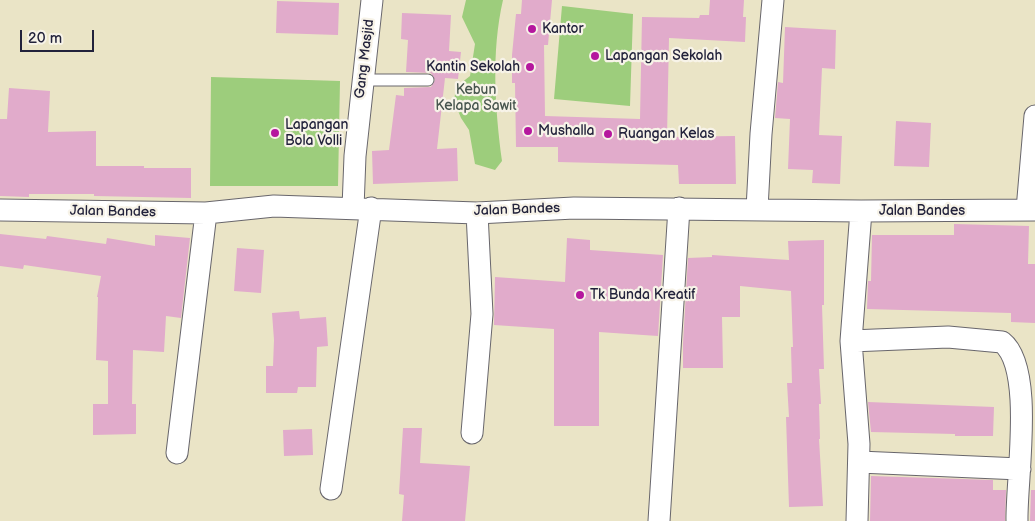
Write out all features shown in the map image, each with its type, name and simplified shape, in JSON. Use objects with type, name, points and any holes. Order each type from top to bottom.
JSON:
[{"type":"street","name":"Gang Masjid","points":[[331,489],[362,208],[355,156],[372,0]]},
{"type":"street","points":[[757,209],[761,134],[773,0]]},
{"type":"street","points":[[1031,210],[1035,116]]},
{"type":"street","name":"Jalan Bandes","points":[[0,210],[206,213],[274,206],[477,213],[574,208],[861,211],[1031,210]]},
{"type":"street","points":[[659,521],[679,208]]},
{"type":"street","points":[[857,521],[859,462],[851,341],[861,211]]},
{"type":"street","points":[[177,453],[206,213]]},
{"type":"street","points":[[472,433],[482,314],[477,213]]},
{"type":"street","points":[[851,341],[948,337],[1002,342],[1009,347],[1026,371],[1022,394],[1024,480],[1017,521]]},
{"type":"street","points":[[859,462],[1024,480]]},
{"type":"lane","points":[[362,80],[428,80]]},
{"type":"green space","name":"Kebun Kelapa Sawit","points":[[466,0],[503,0],[497,40],[495,80],[502,161],[495,170],[475,164],[469,130],[461,118],[454,101],[456,87],[470,76],[475,44],[462,17]]},
{"type":"green space","name":"Lapangan Sekolah","points":[[562,6],[633,14],[630,106],[554,99]]},
{"type":"green space","name":"Lapangan Bola Volli","points":[[211,77],[340,81],[338,186],[210,186]]},
{"type":"building","points":[[522,0],[552,0],[548,45],[544,45],[545,116],[640,119],[642,17],[699,18],[700,15],[709,15],[710,0],[744,0],[743,17],[746,17],[745,42],[669,38],[667,137],[735,136],[736,184],[679,184],[678,165],[558,162],[558,147],[516,147],[515,83],[512,83],[512,55],[516,14],[521,14]]},
{"type":"building","points":[[277,1],[339,3],[338,35],[276,33]]},
{"type":"building","points":[[402,13],[451,15],[449,51],[461,52],[458,79],[445,78],[437,149],[457,148],[458,181],[373,184],[372,151],[389,150],[396,95],[404,96],[404,88],[431,87],[435,80],[431,73],[406,72],[408,40],[401,39]]},
{"type":"building","points":[[785,27],[836,30],[835,69],[822,68],[819,135],[842,136],[840,184],[812,183],[813,170],[788,169],[790,119],[775,118],[778,82],[783,83]]},
{"type":"building","points":[[9,88],[50,91],[48,132],[96,131],[96,166],[191,168],[191,198],[94,196],[94,194],[29,194],[29,197],[0,196],[0,119],[7,119]]},
{"type":"building","points":[[896,121],[931,123],[929,167],[894,166]]},
{"type":"building","points":[[954,224],[1029,226],[1028,264],[1035,264],[1035,323],[1011,322],[1011,313],[867,309],[868,281],[871,281],[872,235],[954,235]]},
{"type":"building","points":[[0,234],[46,239],[47,236],[106,244],[107,238],[155,246],[155,235],[190,238],[181,318],[166,316],[164,352],[133,350],[132,404],[136,404],[136,434],[93,435],[93,404],[108,404],[108,361],[96,360],[97,297],[101,276],[24,265],[23,269],[0,266]]},
{"type":"building","points":[[567,238],[590,240],[590,250],[663,255],[658,336],[599,332],[599,426],[554,426],[554,329],[494,325],[495,277],[565,282]]},
{"type":"building","points":[[824,240],[824,305],[822,305],[824,369],[819,369],[821,404],[819,404],[819,439],[823,506],[789,507],[786,417],[789,417],[787,383],[792,383],[791,291],[740,286],[740,317],[722,317],[723,368],[683,368],[688,258],[712,257],[712,255],[789,260],[788,241]]},
{"type":"building","points":[[237,248],[264,250],[261,293],[234,291]]},
{"type":"building","points":[[299,311],[300,319],[326,317],[328,346],[317,347],[316,387],[298,387],[297,393],[266,393],[266,366],[273,366],[272,313]]},
{"type":"building","points":[[868,402],[994,407],[993,436],[871,432]]},
{"type":"building","points":[[403,428],[422,428],[420,463],[470,466],[465,521],[402,521],[404,495],[399,494]]},
{"type":"building","points":[[312,429],[313,455],[284,456],[283,430]]},
{"type":"building","points":[[871,476],[993,480],[993,490],[1006,490],[1005,521],[870,521]]},
{"type":"building","points":[[1031,490],[1035,490],[1035,521],[1030,521]]},
{"type":"place","name":"Kantor","points":[[532,29]]},
{"type":"place","name":"Lapangan Sekolah","points":[[595,56]]},
{"type":"place","name":"Kantin Sekolah","points":[[530,67]]},
{"type":"place","name":"Mushalla","points":[[528,131]]},
{"type":"place","name":"Lapangan Bola Volli","points":[[275,133]]},
{"type":"place","name":"Ruangan Kelas","points":[[608,134]]},
{"type":"place","name":"Tk Bunda Kreatif","points":[[580,295]]}]
